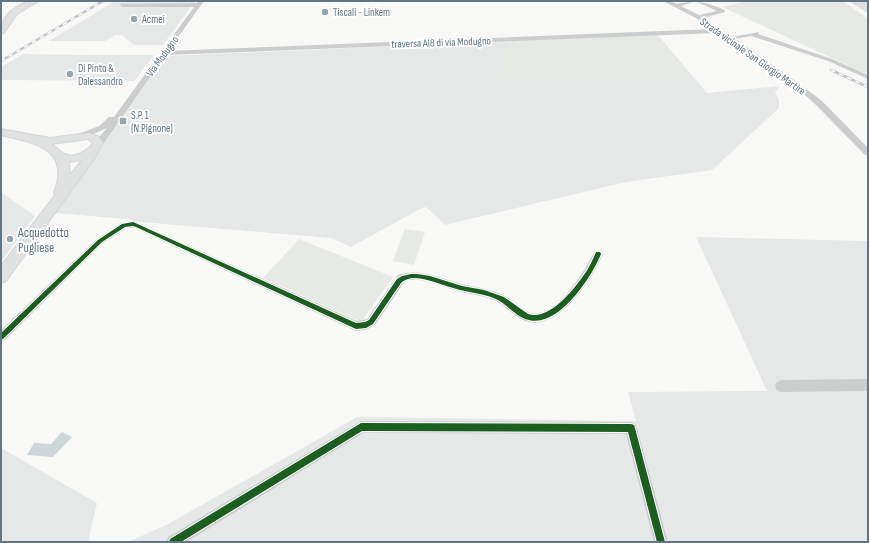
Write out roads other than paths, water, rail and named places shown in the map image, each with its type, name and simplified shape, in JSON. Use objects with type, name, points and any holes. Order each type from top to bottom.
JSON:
[{"type":"highway","points":[[856,1],[868,9]]},
{"type":"highway","points":[[863,1],[868,4]]},
{"type":"main road","points":[[1,13],[26,1]]},
{"type":"main road","points":[[1,13],[31,1]]},
{"type":"main road","points":[[1,31],[14,12],[35,1]]},
{"type":"street","name":"Strada vicinale San Giorgio Martire","points":[[666,1],[698,17],[781,73],[809,94],[868,152]]},
{"type":"street","points":[[676,6],[694,1]]},
{"type":"street","points":[[698,17],[723,11],[699,1]]},
{"type":"street","points":[[123,5],[200,3]]},
{"type":"street","name":"Via Modugno","points":[[95,147],[101,141],[200,3]]},
{"type":"street","name":"traversa AI8 di via Modugno","points":[[164,53],[718,31]]},
{"type":"street","points":[[729,39],[764,31]]},
{"type":"street","points":[[751,34],[834,61],[868,77]]},
{"type":"street","name":"Via Modugno","points":[[76,138],[102,128],[123,110]]},
{"type":"street","points":[[1,132],[29,138],[50,140],[94,137],[95,147],[90,157],[1,277]]},
{"type":"street","points":[[29,138],[46,146],[59,155],[74,158],[83,156],[95,147]]},
{"type":"street","points":[[58,199],[65,178],[65,170],[58,150],[61,146],[76,138]]},
{"type":"street","points":[[1,337],[96,245],[124,225],[133,224],[138,226],[356,326],[366,326],[371,322],[399,281],[402,278],[411,276],[497,296],[525,316],[530,318],[541,317],[562,304],[578,288],[592,270],[598,254]]},
{"type":"street","points":[[782,386],[868,385]]},
{"type":"street","points":[[173,542],[193,535],[361,428],[631,428],[661,542]]},
{"type":"railway","points":[[1,61],[103,1]]},
{"type":"railway","points":[[831,70],[868,87]]},
{"type":"place","name":"Tiscali - Linkem","points":[[325,12]]},
{"type":"place","name":"Acmei","points":[[134,19]]},
{"type":"place","name":"Di Pinto & Dalessandro","points":[[70,74]]},
{"type":"place","name":"S.P. 1 (N.Pignone)","points":[[123,121]]},
{"type":"place","name":"Acquedotto Pugliese","points":[[10,239]]}]
